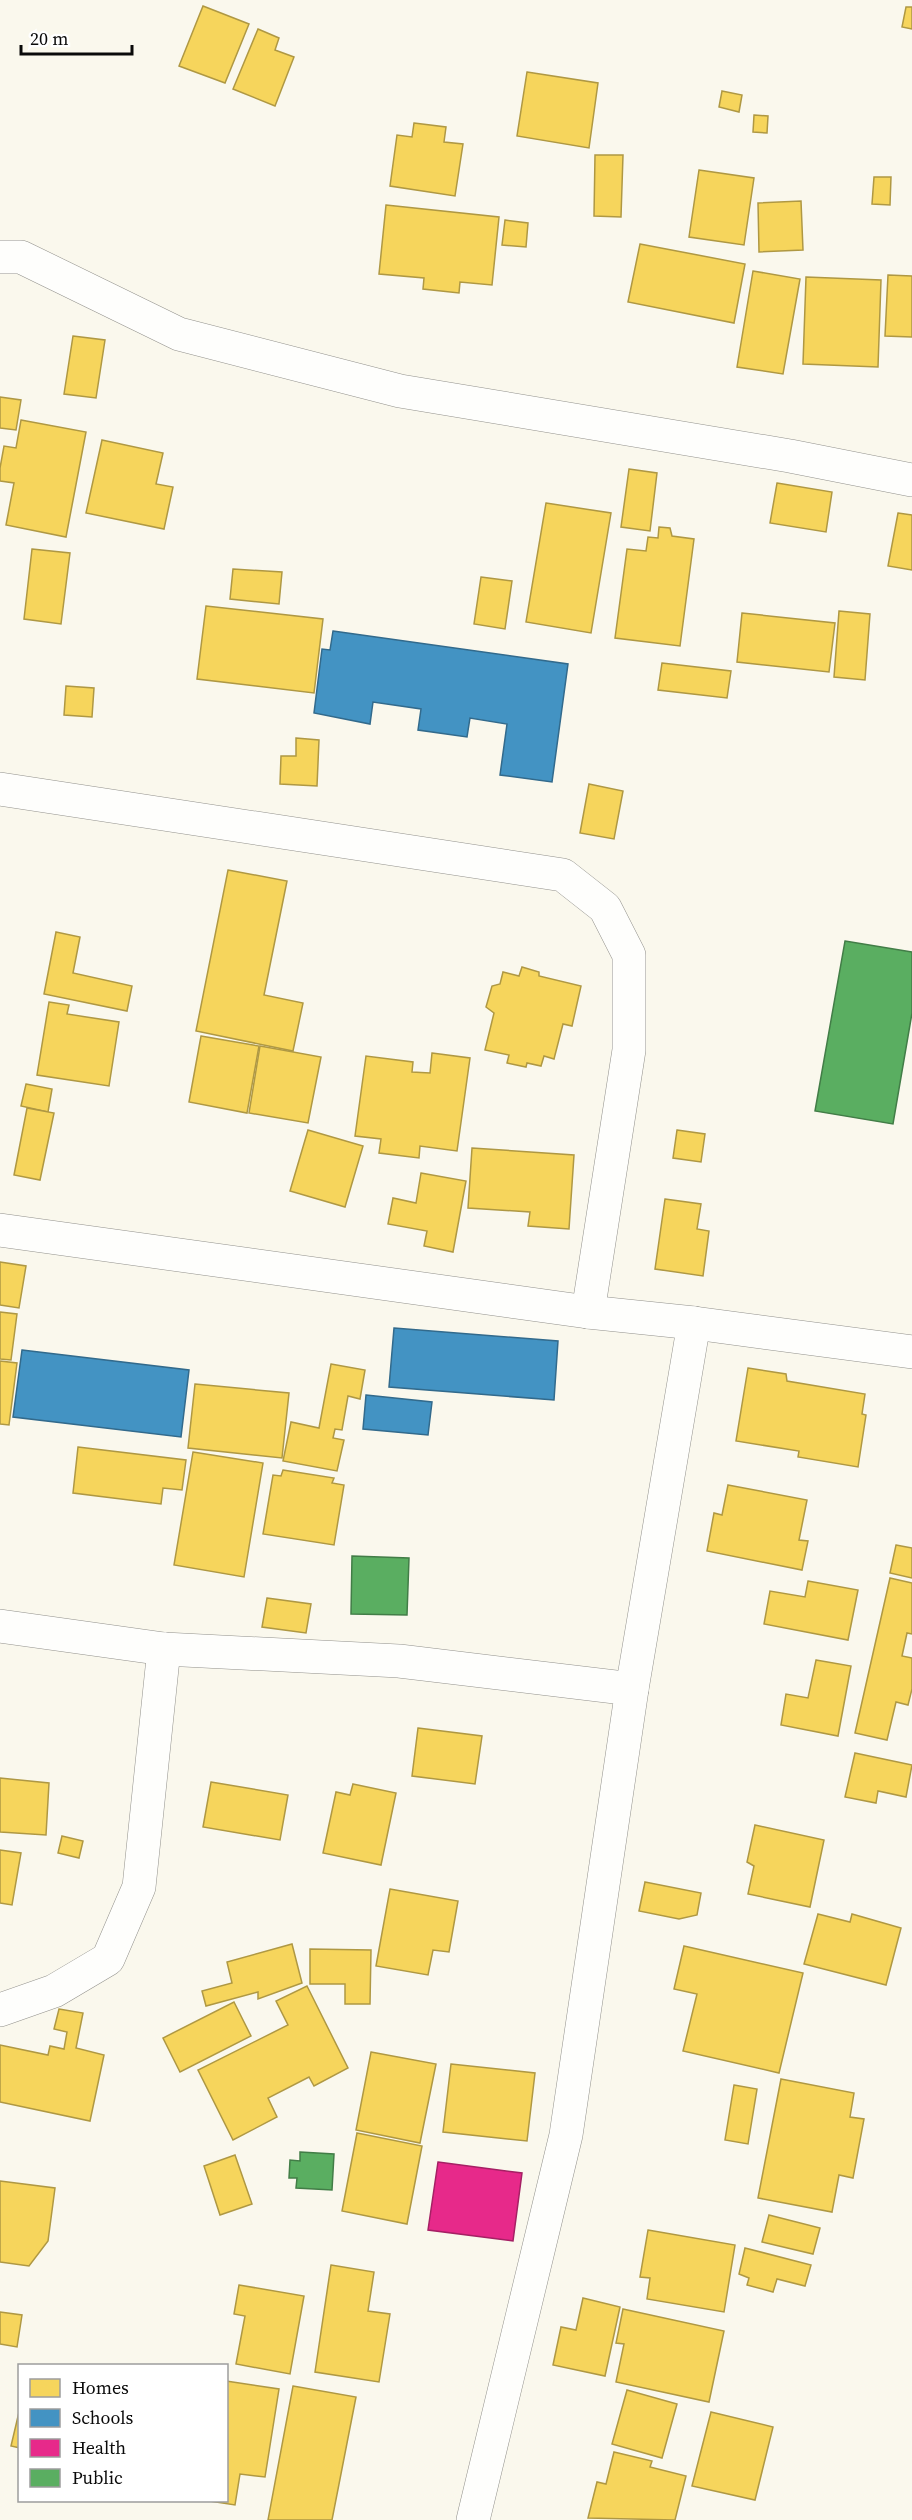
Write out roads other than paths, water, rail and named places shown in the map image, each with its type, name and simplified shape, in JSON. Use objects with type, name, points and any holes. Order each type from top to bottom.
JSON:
[{"type":"street","points":[[0,257],[21,257],[179,334],[400,391],[790,456],[912,480]]},
{"type":"street","points":[[0,789],[563,875],[605,908],[629,955],[629,1050],[588,1312]]},
{"type":"street","points":[[0,1230],[588,1312],[694,1323],[912,1352]]},
{"type":"street","points":[[473,2520],[566,2135],[632,1689],[694,1323]]},
{"type":"street","points":[[0,1626],[164,1649],[399,1661],[632,1689]]},
{"type":"street","points":[[0,2010],[54,1991],[108,1959],[140,1887],[164,1649]]}]
